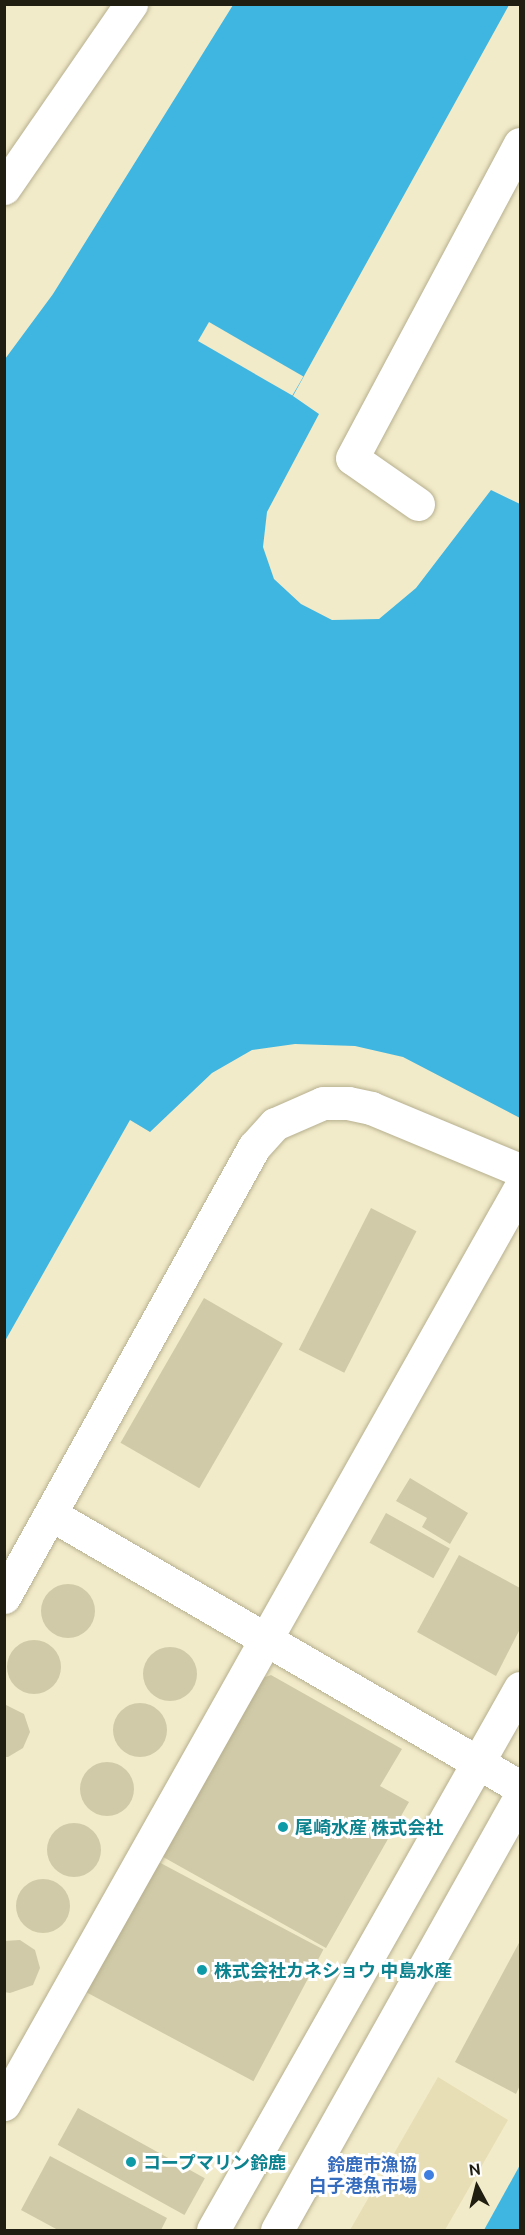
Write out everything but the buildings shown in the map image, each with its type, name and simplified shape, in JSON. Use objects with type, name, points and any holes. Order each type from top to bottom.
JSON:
[{"type":"street","points":[[4,188],[131,4]]},
{"type":"street","points":[[418,504],[352,458],[520,144]]},
{"type":"street","points":[[4,1597],[52,1515],[254,1147],[275,1124],[323,1103],[348,1102],[371,1108],[520,1170]]},
{"type":"street","points":[[4,2104],[520,1188]]},
{"type":"street","points":[[52,1515],[264,1640],[520,1786]]},
{"type":"street","points":[[213,2230],[477,1763],[507,1735],[520,1688]]},
{"type":"street","points":[[278,2230],[520,1797]]},
{"type":"shaded area","name":"鈴鹿市漁協 白子港魚市場","points":[[438,2077],[508,2120],[445,2230],[350,2230]]},
{"type":"water","points":[[233,5],[509,5],[293,396],[319,414],[267,512],[263,547],[274,579],[301,604],[332,620],[379,619],[416,588],[491,490],[520,504],[520,1118],[403,1057],[355,1046],[295,1044],[252,1050],[212,1073],[150,1132],[130,1120],[5,1341],[5,359],[53,294]]},
{"type":"water","points":[[520,2165],[520,2230],[484,2230]]},
{"type":"pier","points":[[209,322],[303,376],[292,396],[198,341]]},
{"type":"place","name":"尾崎水産 株式会社","points":[[283,1827]]},
{"type":"place","name":"株式会社カネショウ 中島水産","points":[[202,1970]]},
{"type":"place","name":"コープマリン鈴鹿","points":[[131,2162]]},
{"type":"place","name":"鈴鹿市漁協 白子港魚市場","points":[[429,2175]]}]
